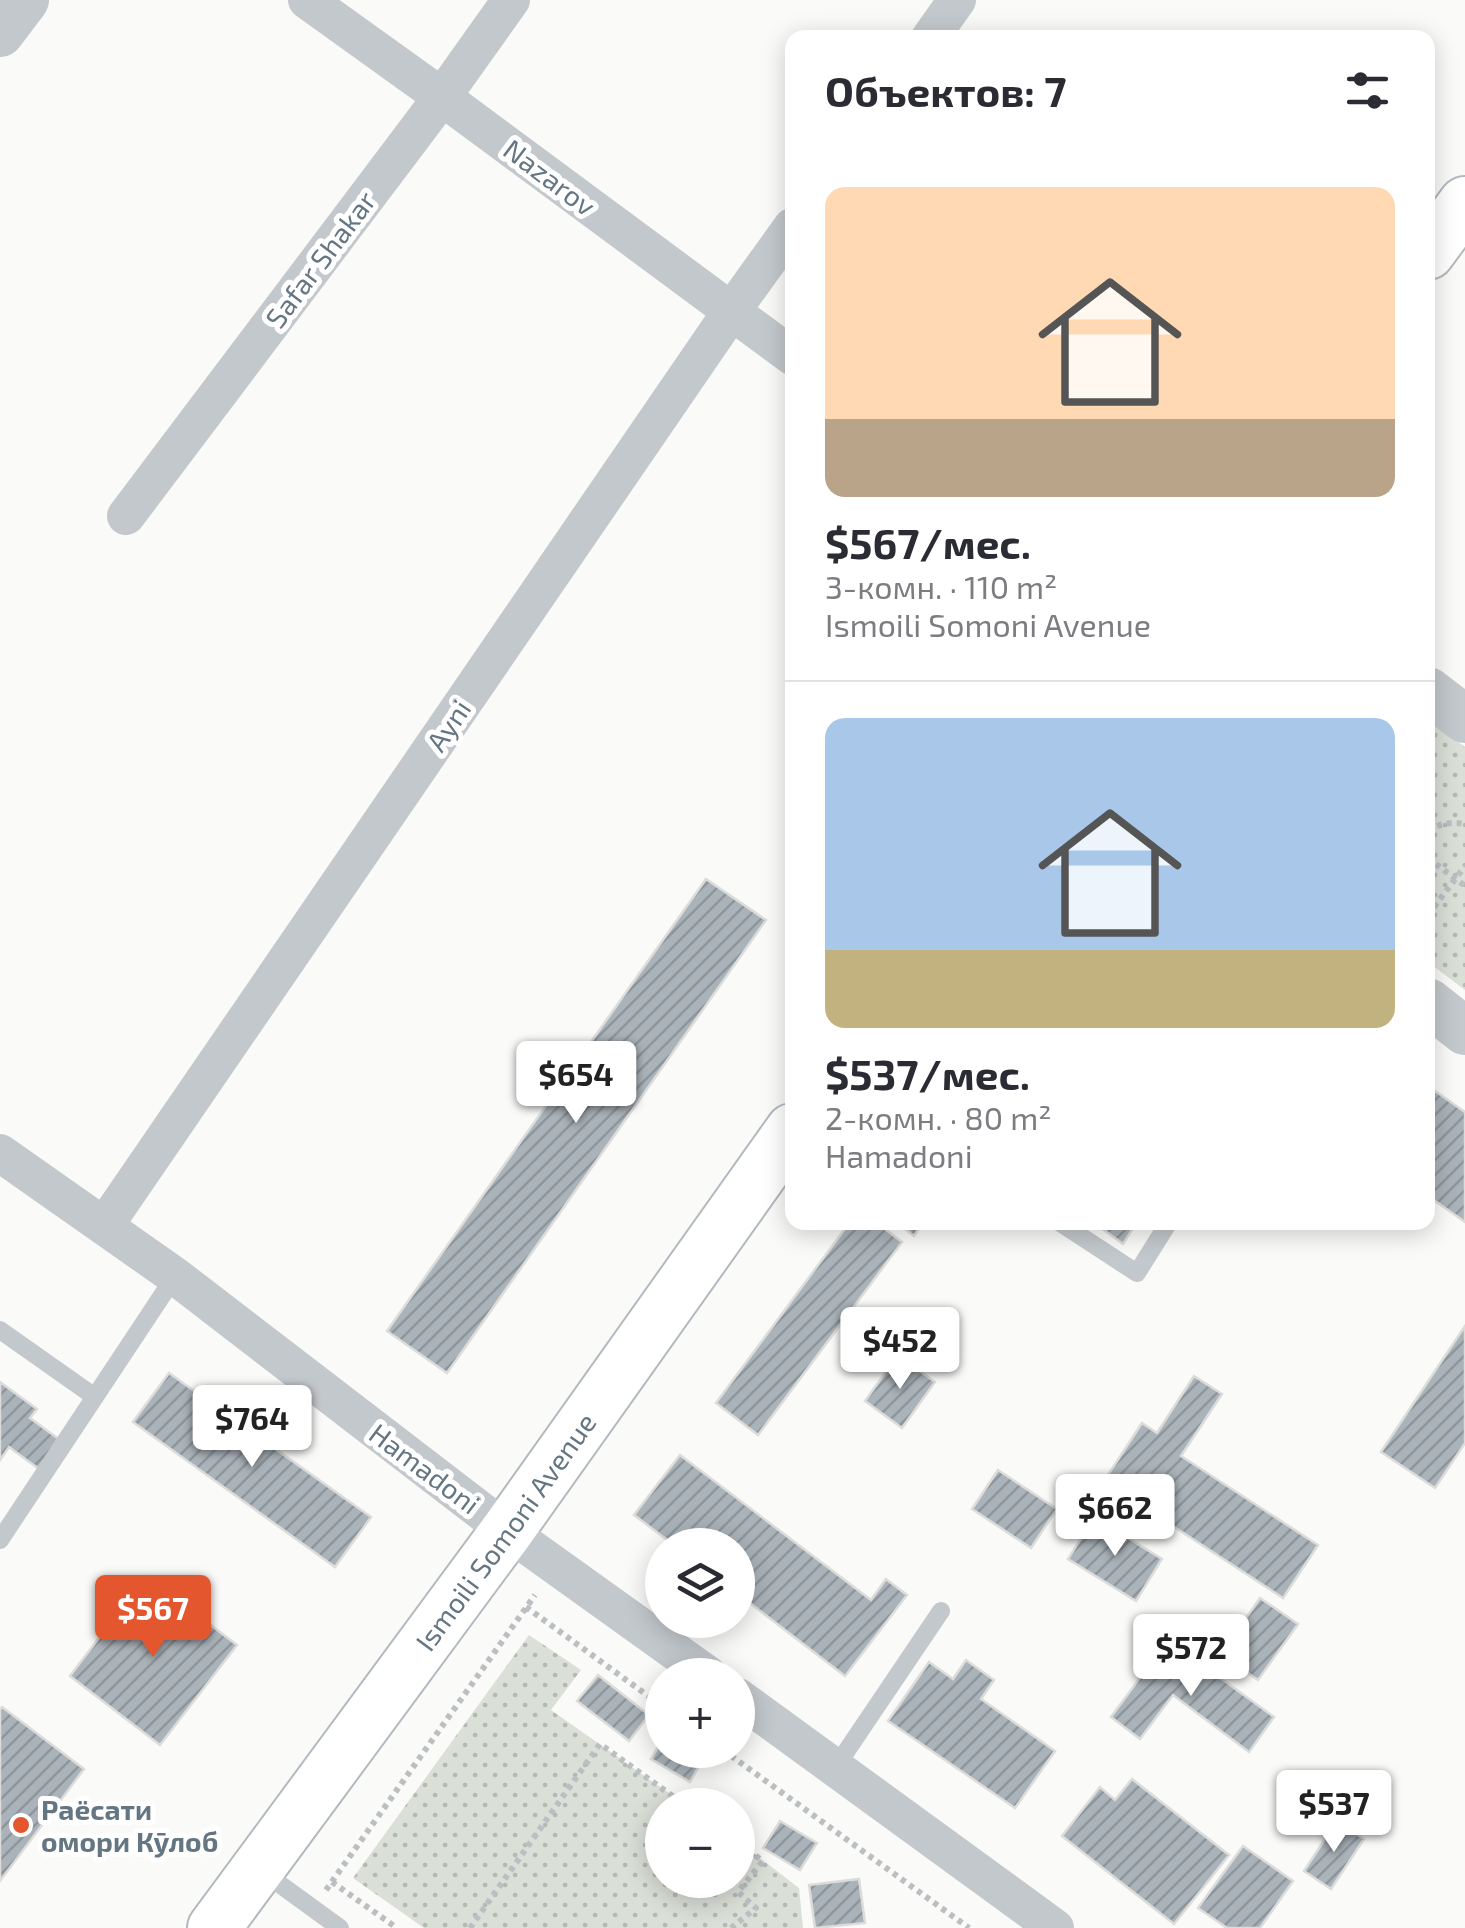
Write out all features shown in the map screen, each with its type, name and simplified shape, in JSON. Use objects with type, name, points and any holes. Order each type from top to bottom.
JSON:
[{"type":"main road","points":[[1435,244],[1465,203]]},
{"type":"main road","name":"Ismoili Somoni Avenue","points":[[214,1928],[507,1531],[785,1140]]},
{"type":"street","points":[[0,33],[25,0]]},
{"type":"street","name":"Nazarov","points":[[307,0],[785,351]]},
{"type":"street","name":"Safar Shakar","points":[[126,516],[511,0]]},
{"type":"street","points":[[936,30],[957,0]]},
{"type":"street","name":"Ayni","points":[[105,1226],[785,237]]},
{"type":"street","points":[[1435,696],[1465,719]]},
{"type":"street","points":[[1435,1007],[1465,1031]]},
{"type":"street","name":"Hamadoni","points":[[0,1152],[175,1276],[507,1531],[685,1658]]},
{"type":"street","points":[[755,1709],[1055,1928]]},
{"type":"lane","points":[[1072,1230],[1136,1273],[1164,1230]]},
{"type":"lane","points":[[0,1540],[175,1276]]},
{"type":"lane","points":[[0,1330],[95,1398]]},
{"type":"lane","points":[[835,1768],[941,1611]]},
{"type":"lane","points":[[258,1868],[340,1928]]},
{"type":"path","points":[[1435,826],[1465,824]]},
{"type":"path","points":[[1435,863],[1465,886]]},
{"type":"path","points":[[1435,906],[1465,866]]},
{"type":"path","points":[[314,1908],[557,1565]]},
{"type":"path","points":[[526,1607],[645,1694]]},
{"type":"path","points":[[470,1928],[600,1744],[661,1788]]},
{"type":"path","points":[[749,1768],[969,1928]]},
{"type":"path","points":[[332,1882],[396,1928]]},
{"type":"path","points":[[732,1928],[756,1908],[745,1898]]},
{"type":"shaded area","points":[[1435,724],[1465,747],[1465,990],[1435,967]]},
{"type":"shaded area","points":[[529,1635],[581,1670],[551,1710],[662,1788],[645,1788],[645,1898],[755,1898],[755,1854],[799,1888],[803,1928],[424,1928],[353,1878]]},
{"type":"building","points":[[706,879],[766,920],[447,1373],[387,1331]]},
{"type":"building","points":[[1435,1091],[1465,1112],[1465,1222],[1435,1201]]},
{"type":"building","points":[[844,1230],[886,1230],[902,1242],[758,1435],[716,1403]]},
{"type":"building","points":[[1104,1230],[1132,1230],[1123,1244]]},
{"type":"building","points":[[1465,1326],[1465,1443],[1435,1488],[1381,1452]]},
{"type":"building","points":[[898,1355],[935,1382],[902,1428],[865,1401]]},
{"type":"building","points":[[169,1373],[371,1517],[335,1567],[133,1422]]},
{"type":"building","points":[[1194,1376],[1222,1394],[1181,1456],[1318,1545],[1283,1598],[1104,1481],[1142,1423],[1157,1433]]},
{"type":"building","points":[[0,1382],[37,1409],[30,1418],[60,1440],[39,1469],[9,1447],[0,1460]]},
{"type":"building","points":[[680,1455],[871,1600],[886,1579],[907,1595],[845,1676],[755,1607],[755,1528],[651,1528],[634,1515]]},
{"type":"building","points":[[998,1470],[1057,1509],[1031,1548],[972,1509]]},
{"type":"building","points":[[1094,1517],[1162,1559],[1136,1601],[1068,1559]]},
{"type":"building","points":[[146,1576],[237,1645],[160,1745],[70,1676]]},
{"type":"building","points":[[1260,1598],[1298,1624],[1258,1680],[1221,1654]]},
{"type":"building","points":[[1168,1640],[1274,1717],[1249,1752],[1173,1695],[1140,1739],[1111,1717]]},
{"type":"building","points":[[966,1660],[994,1680],[981,1699],[1055,1751],[1015,1808],[888,1721],[929,1662],[953,1679]]},
{"type":"building","points":[[598,1675],[645,1712],[645,1720],[629,1741],[577,1701]]},
{"type":"building","name":"Раёсати омори Кӯлоб","points":[[2,1707],[84,1769],[0,1881],[0,1710]]},
{"type":"building","points":[[666,1768],[698,1768],[690,1782]]},
{"type":"building","points":[[1132,1779],[1229,1855],[1174,1924],[1062,1836],[1100,1787],[1115,1800]]},
{"type":"building","points":[[780,1821],[817,1843],[800,1870],[763,1848]]},
{"type":"building","points":[[1337,1821],[1364,1839],[1331,1889],[1304,1871]]},
{"type":"building","points":[[1243,1846],[1293,1881],[1260,1928],[1227,1928],[1198,1908]]},
{"type":"building","points":[[859,1879],[865,1923],[815,1928],[809,1885]]},
{"type":"place","name":"Раёсати омори Кӯлоб","points":[[21,1825]]}]
